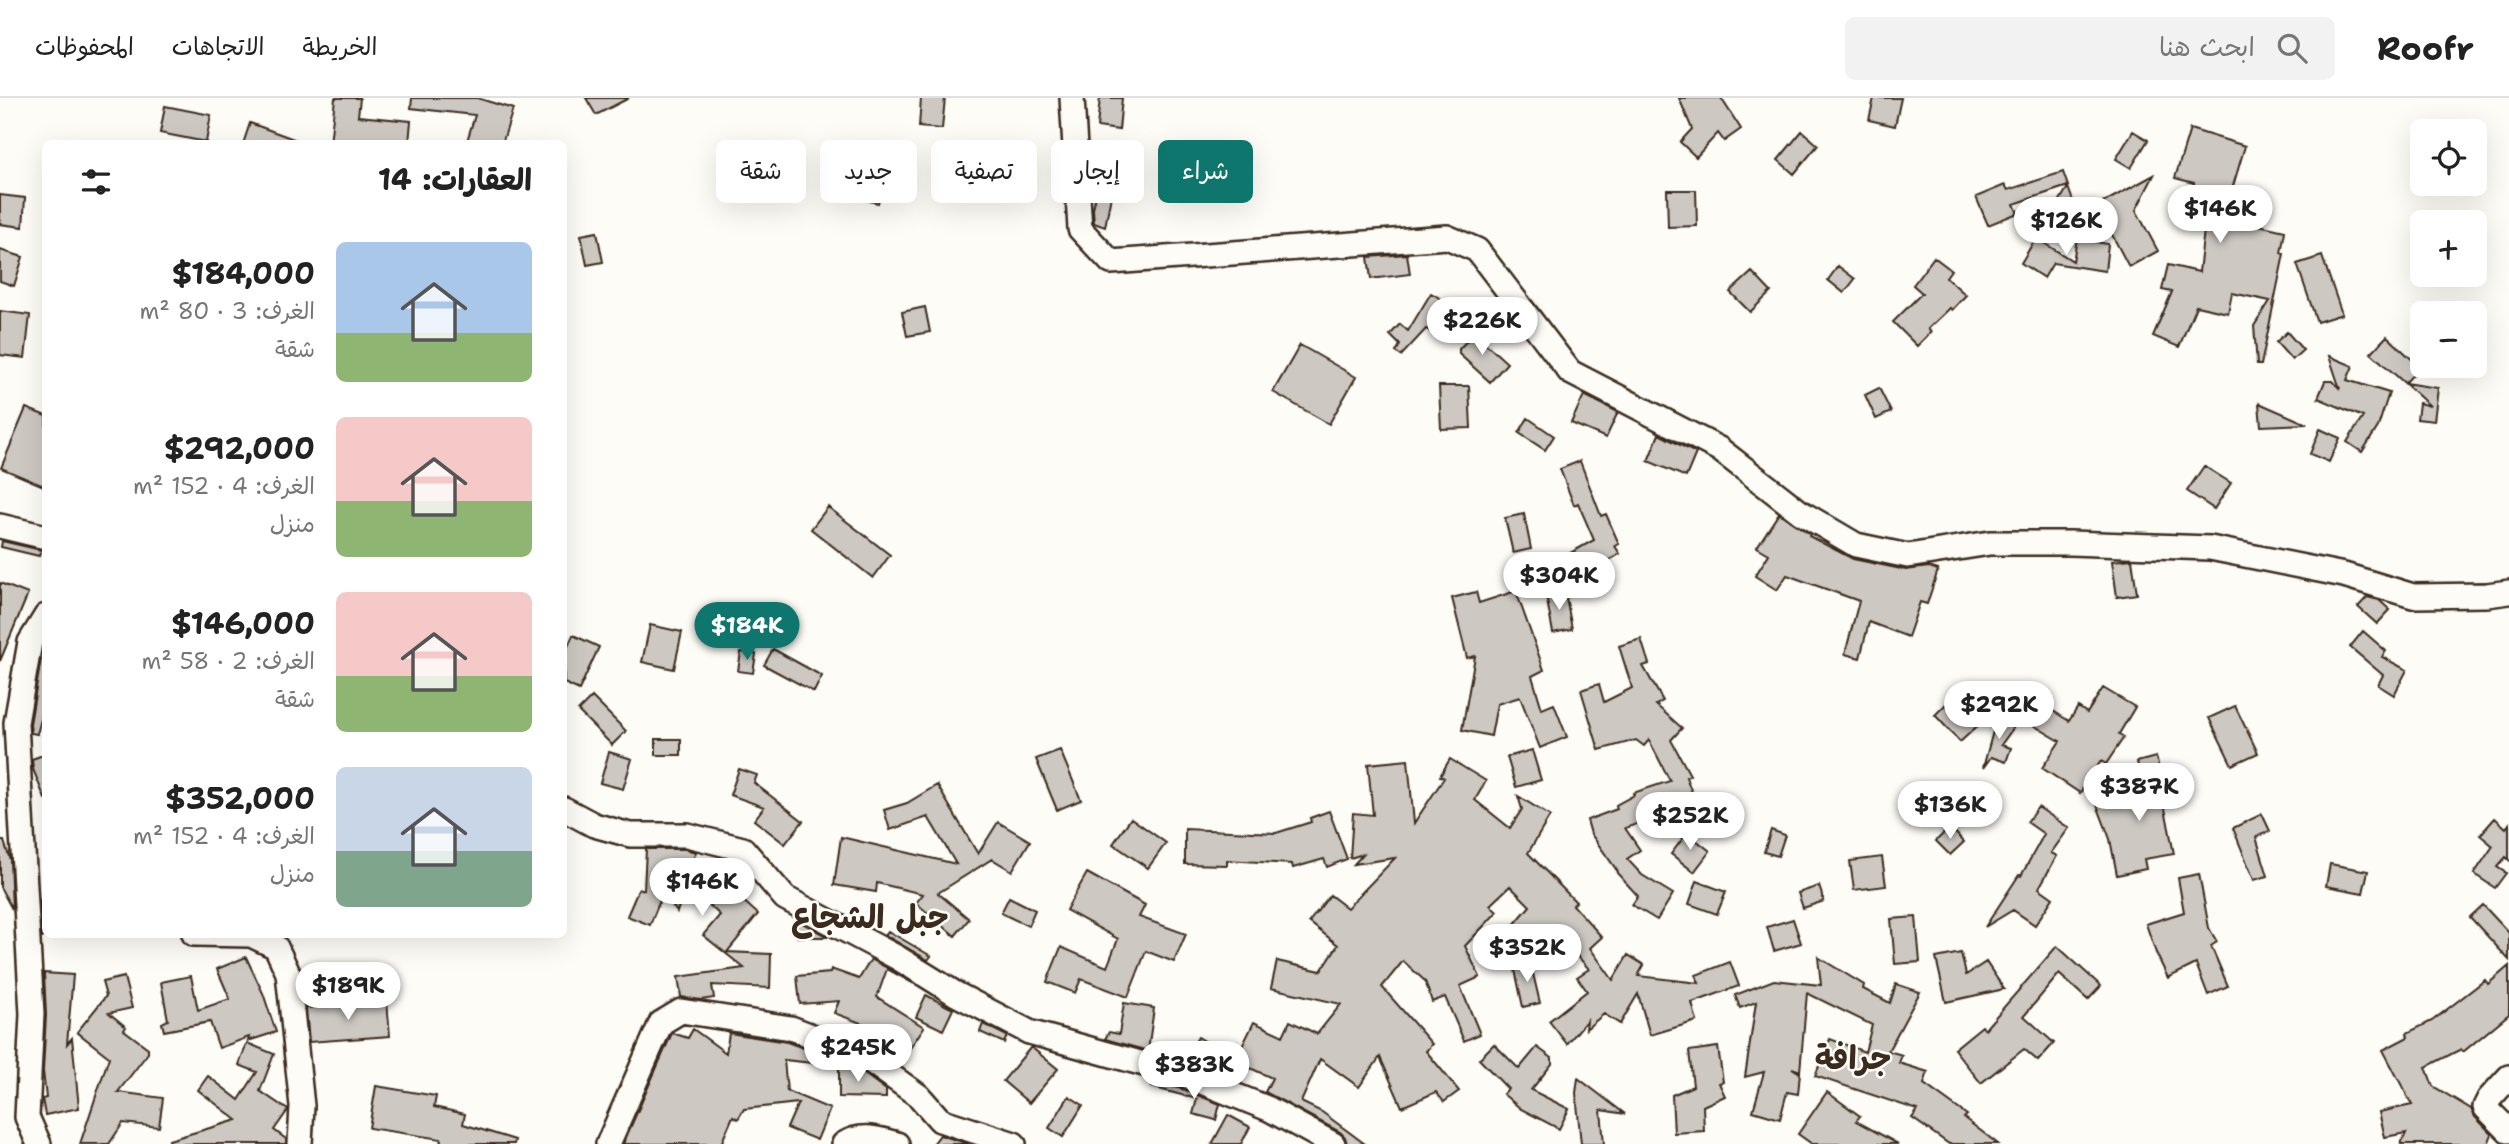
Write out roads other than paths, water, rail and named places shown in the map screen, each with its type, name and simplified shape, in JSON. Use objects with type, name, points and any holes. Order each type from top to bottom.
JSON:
[{"type":"street","points":[[1072,98],[1080,229],[1111,262],[1447,237],[1477,250],[1570,372],[1719,449],[1800,512],[1856,545],[1908,556],[1990,543],[2210,548],[2344,575],[2413,596],[2487,596],[2509,592]]},
{"type":"street","points":[[0,526],[42,536]]},
{"type":"street","points":[[39,1144],[27,1117],[32,1014],[16,723],[30,642],[42,622]]},
{"type":"street","points":[[567,811],[594,825],[630,835],[687,835],[743,849],[785,898],[1029,1032],[1187,1076],[1269,1109],[1333,1144]]},
{"type":"street","points":[[257,938],[276,947],[288,973],[302,1106],[300,1144]]},
{"type":"street","points":[[608,1144],[661,1023],[681,1011],[791,1028],[862,1055],[919,1096],[940,1120],[1014,1144]]},
{"type":"street","points":[[2509,1077],[2485,1107],[2509,1131]]},
{"type":"street","points":[[844,1144],[853,1138],[864,1136],[897,1144]]},
{"type":"district","name":"جبل الشجاع","points":[[870,917]]},
{"type":"district","name":"جرافة","points":[[1853,1058]]}]
